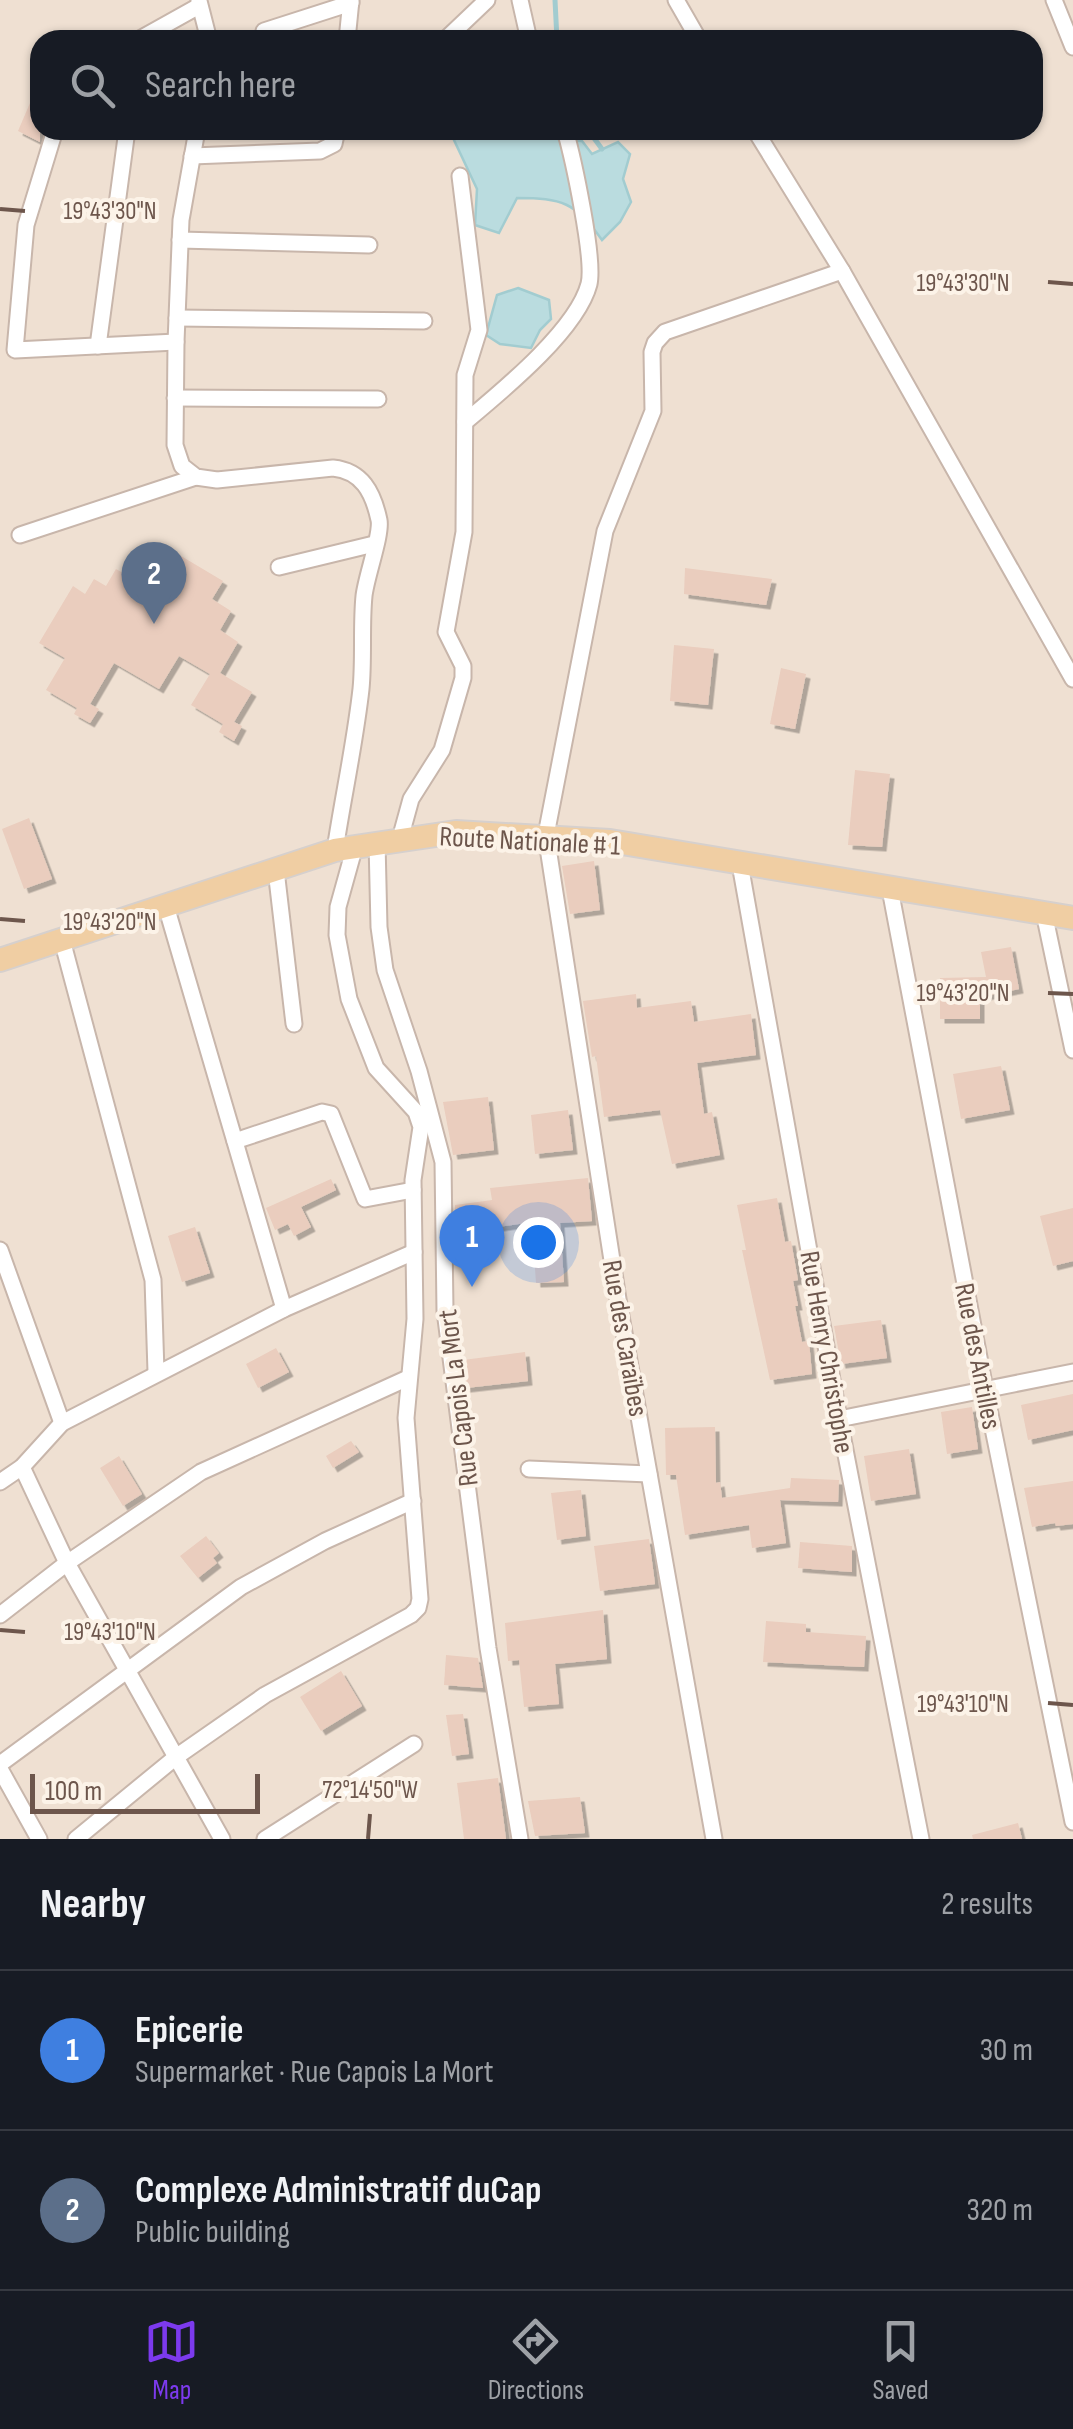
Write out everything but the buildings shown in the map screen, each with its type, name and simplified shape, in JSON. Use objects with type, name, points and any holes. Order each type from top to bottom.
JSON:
[{"type":"main road","name":"Route Nationale # 1","points":[[0,960],[367,844],[456,832],[610,841],[1073,918]]},
{"type":"street","points":[[456,30],[487,0]]},
{"type":"street","points":[[520,0],[528,30]]},
{"type":"street","points":[[676,0],[693,30]]},
{"type":"street","points":[[1054,0],[1073,47]]},
{"type":"street","points":[[267,30],[351,2],[347,30]]},
{"type":"street","points":[[154,30],[199,3],[207,30]]},
{"type":"street","points":[[52,140],[26,225],[13,346],[19,351],[176,342]]},
{"type":"street","points":[[98,346],[127,140]]},
{"type":"street","points":[[195,140],[180,240],[175,398],[176,445],[182,466],[196,477]]},
{"type":"street","points":[[192,156],[320,151],[335,140]]},
{"type":"street","points":[[466,422],[554,338],[581,303],[590,281],[568,140]]},
{"type":"street","points":[[760,140],[842,271],[1073,679]]},
{"type":"street","points":[[76,1839],[176,1757],[264,1696],[411,1616],[418,1608],[406,1418],[415,1319],[413,1190],[421,1127],[416,1112],[376,1068],[358,1030],[337,935],[338,907],[367,844],[411,798],[442,750],[463,678],[463,666],[446,632],[464,532],[465,376],[479,330],[479,306],[460,176]]},
{"type":"street","points":[[180,240],[369,245]]},
{"type":"street","name":"Rue des Caraïbes","points":[[714,1839],[618,1299],[546,835],[604,531],[653,410],[651,360],[655,343],[665,332],[842,271]]},
{"type":"street","points":[[177,318],[424,322]]},
{"type":"street","points":[[175,398],[378,399]]},
{"type":"street","points":[[20,536],[196,477],[217,480],[333,468],[352,470],[365,482],[380,532],[364,595],[360,688],[367,844]]},
{"type":"street","points":[[279,567],[374,544]]},
{"type":"street","name":"Rue Capois La Mort","points":[[367,844],[384,970],[443,1162],[446,1311],[488,1648],[520,1839]]},
{"type":"street","name":"Rue Henry Christophe","points":[[740,864],[839,1418],[920,1839]]},
{"type":"street","points":[[276,870],[294,1024]]},
{"type":"street","name":"Rue des Antilles","points":[[890,889],[1073,1822]]},
{"type":"street","points":[[166,906],[284,1309]]},
{"type":"street","points":[[1044,914],[1073,1050]]},
{"type":"street","points":[[62,940],[153,1280],[156,1372]]},
{"type":"street","points":[[235,1142],[322,1112],[331,1114],[365,1199],[413,1190]]},
{"type":"street","points":[[0,1250],[62,1423]]},
{"type":"street","points":[[0,1482],[22,1467],[62,1423],[284,1309],[414,1252]]},
{"type":"street","points":[[839,1418],[1073,1372]]},
{"type":"street","points":[[0,1616],[68,1563],[201,1472],[408,1378]]},
{"type":"street","points":[[22,1467],[68,1563],[222,1839]]},
{"type":"street","points":[[529,1469],[649,1474]]},
{"type":"street","points":[[38,1839],[0,1766],[240,1587],[325,1541],[412,1501]]},
{"type":"street","points":[[265,1839],[414,1744]]},
{"type":"shaded area","points":[[0,0],[1073,0],[1073,1839],[0,1839]]},
{"type":"water","points":[[454,140],[582,141],[592,154],[618,142],[630,154],[623,179],[631,202],[620,222],[602,240],[575,210],[545,199],[517,198],[499,233],[475,225],[477,189]]},
{"type":"water","points":[[518,288],[549,300],[551,319],[531,348],[500,344],[486,335],[497,295]]},
{"type":"waterway","points":[[555,0],[556,30]]},
{"type":"waterway","points":[[595,140],[602,149]]},
{"type":"place","name":"Complexe Administratif duCap","points":[[154,624]]},
{"type":"place","name":"Epicerie","points":[[472,1287]]}]
